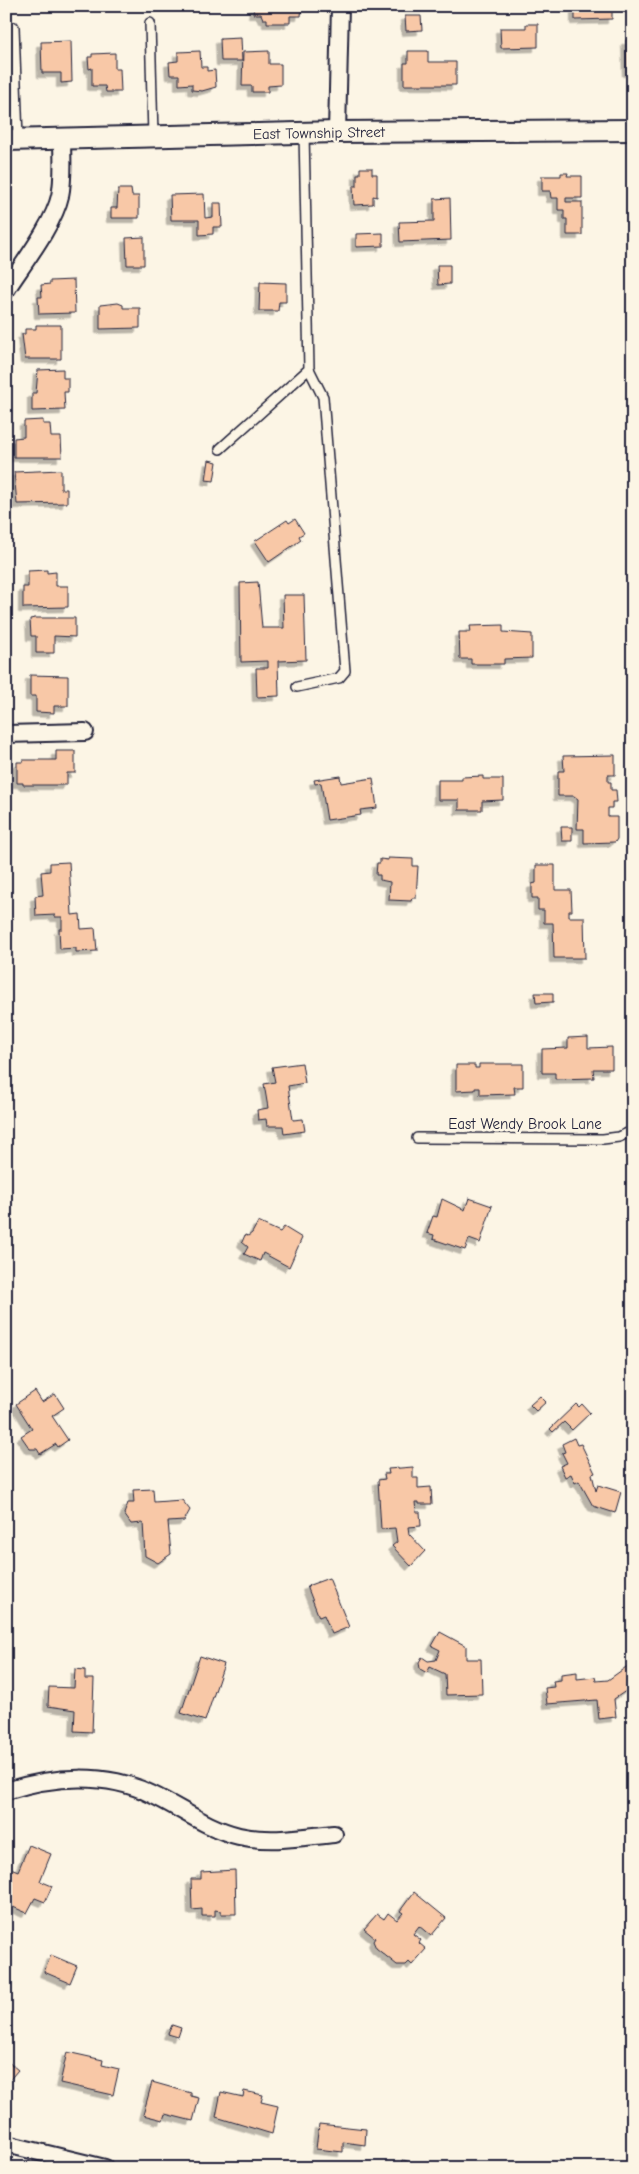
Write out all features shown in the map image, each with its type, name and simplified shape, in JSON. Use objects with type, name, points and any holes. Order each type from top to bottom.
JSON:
[{"type":"street","points":[[337,132],[340,6]]},
{"type":"street","name":"East Township Street","points":[[12,139],[337,132],[633,130]]},
{"type":"street","points":[[6,290],[51,219],[60,198],[63,177],[62,138]]},
{"type":"street","points":[[6,734],[84,732]]},
{"type":"street","points":[[6,1791],[47,1781],[79,1778],[114,1781],[150,1793],[211,1828],[240,1836],[270,1840],[334,1834]]},
{"type":"street","points":[[6,2144],[105,2168]]},
{"type":"lane","points":[[150,23],[153,136]]},
{"type":"lane","points":[[12,139],[14,27]]},
{"type":"lane","points":[[297,687],[339,678],[345,671],[323,397],[309,369],[304,133]]},
{"type":"lane","points":[[220,449],[309,369]]},
{"type":"lane","name":"East Wendy Brook Lane","points":[[417,1138],[603,1139],[619,1137],[633,1131]]},
{"type":"building","points":[[254,6],[302,6],[301,16],[290,16],[290,23],[267,23],[267,19],[263,19],[261,14],[253,14]]},
{"type":"building","points":[[575,6],[612,6],[612,19],[575,20]]},
{"type":"building","points":[[405,16],[421,16],[422,30],[406,31]]},
{"type":"building","points":[[526,24],[538,24],[538,47],[501,48],[500,28],[526,28]]},
{"type":"building","points":[[241,38],[242,61],[221,61],[220,39]]},
{"type":"building","points":[[626,40],[633,40],[633,72],[627,72]]},
{"type":"building","points":[[71,41],[72,82],[61,83],[61,73],[42,73],[41,42]]},
{"type":"building","points":[[200,51],[201,67],[207,67],[207,71],[215,70],[216,87],[202,91],[192,90],[192,84],[179,85],[179,75],[170,75],[169,62],[178,61],[178,52]]},
{"type":"building","points":[[269,51],[269,64],[281,64],[281,85],[268,86],[268,92],[252,92],[252,86],[242,86],[243,52]]},
{"type":"building","points":[[408,51],[428,51],[428,62],[456,62],[456,85],[404,85],[404,63],[408,63]]},
{"type":"building","points":[[115,53],[115,69],[120,69],[121,92],[106,92],[105,86],[92,86],[92,68],[89,69],[88,57],[92,57],[92,54]]},
{"type":"building","points":[[360,168],[372,168],[372,174],[377,174],[377,197],[373,196],[373,204],[354,205],[353,186],[357,186],[357,174],[360,174]]},
{"type":"building","points":[[561,173],[568,173],[567,176],[582,176],[582,198],[566,198],[566,202],[582,202],[582,235],[567,235],[567,219],[564,219],[564,210],[558,210],[558,198],[551,198],[550,191],[542,191],[542,176],[561,176]]},
{"type":"building","points":[[118,189],[131,189],[132,196],[139,196],[139,218],[111,218],[111,208],[117,208]]},
{"type":"building","points":[[204,194],[205,218],[213,217],[213,203],[221,203],[222,227],[213,227],[213,234],[199,235],[199,220],[171,220],[170,195]]},
{"type":"building","points":[[450,198],[451,240],[400,242],[399,222],[434,221],[434,199]]},
{"type":"building","points":[[383,233],[383,246],[356,247],[356,234]]},
{"type":"building","points":[[144,237],[144,265],[127,265],[126,238]]},
{"type":"building","points":[[437,265],[450,265],[450,284],[438,285]]},
{"type":"building","points":[[74,280],[75,313],[39,314],[38,297],[42,297],[41,285],[50,284],[50,281]]},
{"type":"building","points":[[260,282],[286,283],[286,302],[279,302],[278,311],[259,311]]},
{"type":"building","points":[[118,303],[123,305],[123,308],[140,308],[140,328],[100,329],[100,305]]},
{"type":"building","points":[[36,325],[61,325],[61,359],[25,359],[22,334],[25,334],[25,329],[36,329]]},
{"type":"building","points":[[63,369],[63,378],[68,378],[68,392],[64,392],[65,410],[32,411],[32,393],[36,393],[38,370]]},
{"type":"building","points":[[43,420],[43,424],[50,424],[51,437],[61,437],[62,457],[14,457],[14,438],[24,437],[24,421]]},
{"type":"building","points":[[209,460],[217,462],[214,481],[206,480]]},
{"type":"building","points":[[61,470],[61,489],[67,489],[67,503],[17,504],[14,472]]},
{"type":"building","points":[[295,519],[304,533],[299,536],[301,540],[269,562],[255,541],[287,520],[289,523]]},
{"type":"building","points":[[47,570],[47,573],[56,572],[56,586],[68,586],[68,607],[23,608],[23,587],[28,587],[28,571]]},
{"type":"building","points":[[258,582],[262,628],[284,628],[283,595],[304,595],[306,660],[278,661],[279,696],[257,697],[256,668],[268,668],[268,661],[241,662],[240,583]]},
{"type":"building","points":[[75,618],[75,637],[54,636],[54,653],[36,653],[36,636],[31,636],[30,619]]},
{"type":"building","points":[[503,625],[503,632],[532,634],[532,658],[504,659],[504,664],[471,664],[471,659],[460,659],[459,632],[471,632],[470,626]]},
{"type":"building","points":[[30,675],[68,676],[68,706],[54,706],[54,713],[36,712],[36,696],[30,696]]},
{"type":"building","points":[[56,751],[75,751],[75,773],[67,773],[67,785],[23,785],[23,783],[17,783],[17,762],[23,762],[23,760],[56,760]]},
{"type":"building","points":[[615,755],[615,775],[608,775],[608,782],[611,782],[611,790],[616,790],[617,802],[612,802],[612,808],[608,808],[608,817],[617,817],[617,839],[615,842],[584,843],[584,829],[577,829],[578,799],[574,796],[558,796],[558,771],[564,771],[563,756]]},
{"type":"building","points":[[340,776],[341,783],[373,778],[377,808],[360,810],[361,815],[327,820],[321,783],[315,784],[314,780]]},
{"type":"building","points":[[483,776],[483,779],[503,779],[503,800],[482,801],[482,810],[459,810],[459,800],[438,800],[438,780],[462,780],[462,777]]},
{"type":"building","points":[[561,827],[572,827],[572,841],[562,841]]},
{"type":"building","points":[[388,858],[413,859],[413,866],[418,866],[416,898],[412,898],[411,901],[389,900],[390,882],[380,880],[380,875],[376,875],[377,863],[380,863],[380,859],[388,860]]},
{"type":"building","points":[[69,862],[72,915],[80,914],[81,929],[95,928],[97,951],[76,952],[76,948],[60,949],[59,929],[62,929],[62,917],[55,917],[55,915],[36,916],[35,896],[43,895],[41,872],[50,871],[50,863]]},
{"type":"building","points":[[536,865],[555,865],[555,890],[571,890],[572,911],[569,911],[569,917],[584,917],[585,958],[554,958],[553,923],[544,923],[544,910],[538,910],[538,898],[532,898],[532,884],[536,883]]},
{"type":"building","points":[[535,993],[553,993],[553,1002],[536,1003]]},
{"type":"building","points":[[588,1037],[588,1048],[612,1047],[612,1069],[593,1069],[594,1078],[555,1079],[555,1073],[542,1073],[542,1049],[568,1048],[568,1038]]},
{"type":"building","points":[[302,1063],[305,1083],[288,1086],[293,1120],[303,1119],[305,1131],[284,1134],[283,1126],[267,1126],[266,1119],[258,1120],[257,1110],[268,1108],[264,1084],[275,1082],[272,1067]]},
{"type":"building","points":[[479,1064],[523,1064],[523,1087],[514,1087],[515,1094],[480,1095],[480,1088],[456,1091],[456,1065],[475,1065],[475,1068],[479,1068]]},
{"type":"building","points":[[469,1198],[492,1206],[480,1243],[469,1239],[465,1250],[433,1239],[434,1235],[427,1233],[433,1216],[437,1217],[442,1199],[465,1210]]},
{"type":"building","points":[[258,1222],[280,1232],[284,1227],[302,1238],[289,1267],[263,1253],[260,1261],[244,1254],[248,1247],[242,1242],[245,1235],[248,1236],[252,1233]]},
{"type":"building","points":[[35,1391],[42,1402],[55,1394],[64,1408],[52,1416],[68,1440],[58,1447],[56,1444],[40,1454],[37,1449],[30,1449],[21,1436],[32,1429],[16,1404]]},
{"type":"building","points":[[540,1396],[546,1402],[536,1411],[530,1405]]},
{"type":"building","points":[[576,1404],[579,1407],[582,1404],[590,1413],[572,1430],[564,1422],[553,1432],[550,1429]]},
{"type":"building","points":[[574,1438],[577,1445],[581,1444],[595,1473],[592,1474],[596,1491],[598,1485],[621,1492],[615,1513],[593,1506],[579,1481],[575,1483],[571,1474],[565,1477],[560,1466],[567,1463],[562,1453],[565,1452],[562,1444]]},
{"type":"building","points":[[413,1467],[413,1478],[418,1478],[418,1488],[431,1487],[432,1504],[419,1504],[419,1502],[415,1502],[416,1512],[420,1512],[421,1526],[408,1527],[409,1534],[425,1551],[411,1566],[392,1546],[397,1542],[395,1528],[381,1529],[378,1480],[385,1479],[384,1474],[389,1474],[388,1469]]},
{"type":"building","points":[[153,1489],[154,1502],[182,1500],[190,1510],[184,1521],[168,1522],[171,1554],[158,1563],[145,1556],[143,1523],[131,1524],[124,1514],[128,1503],[134,1503],[133,1490]]},
{"type":"building","points":[[329,1578],[349,1627],[332,1634],[324,1615],[319,1617],[307,1586]]},
{"type":"building","points":[[440,1632],[466,1646],[466,1659],[481,1659],[482,1694],[446,1695],[445,1674],[430,1667],[427,1673],[420,1669],[419,1662],[422,1657],[428,1661],[436,1660],[440,1650],[432,1646]]},
{"type":"building","points":[[200,1656],[224,1664],[205,1721],[181,1713]]},
{"type":"building","points":[[629,1665],[633,1672],[633,1686],[614,1699],[616,1717],[599,1719],[597,1700],[547,1704],[545,1688],[554,1687],[553,1681],[561,1680],[561,1674],[577,1672],[577,1679],[595,1677],[596,1681],[608,1680]]},
{"type":"building","points":[[75,1669],[85,1670],[85,1679],[94,1679],[92,1732],[74,1731],[75,1710],[48,1706],[49,1687],[74,1688]]},
{"type":"building","points":[[29,1845],[51,1854],[40,1881],[52,1886],[45,1902],[35,1898],[27,1913],[6,1904],[11,1886],[6,1884],[6,1866],[18,1871]]},
{"type":"building","points":[[235,1870],[236,1914],[221,1914],[221,1911],[215,1910],[215,1916],[202,1916],[202,1909],[192,1910],[191,1879],[201,1879],[201,1872]]},
{"type":"building","points":[[414,1892],[446,1918],[431,1936],[419,1926],[413,1934],[421,1940],[419,1943],[426,1949],[412,1965],[409,1962],[406,1965],[397,1965],[376,1948],[373,1941],[375,1938],[364,1929],[377,1914],[384,1919],[388,1913],[397,1920],[403,1913],[400,1911]]},
{"type":"building","points":[[51,1955],[77,1966],[70,1983],[44,1972]]},
{"type":"building","points":[[172,2025],[181,2028],[178,2037],[168,2034]]},
{"type":"building","points":[[67,2052],[103,2060],[102,2065],[119,2069],[113,2095],[60,2083]]},
{"type":"building","points":[[6,2060],[18,2070],[6,2084]]},
{"type":"building","points":[[152,2082],[191,2093],[191,2096],[199,2098],[193,2121],[165,2114],[163,2120],[143,2115]]},
{"type":"building","points":[[244,2091],[263,2095],[261,2102],[278,2106],[272,2134],[216,2117],[221,2092],[243,2097]]},
{"type":"building","points":[[319,2124],[366,2129],[365,2145],[343,2142],[343,2152],[316,2149]]},
{"type":"building","points":[[403,2160],[433,2168],[401,2168]]}]
